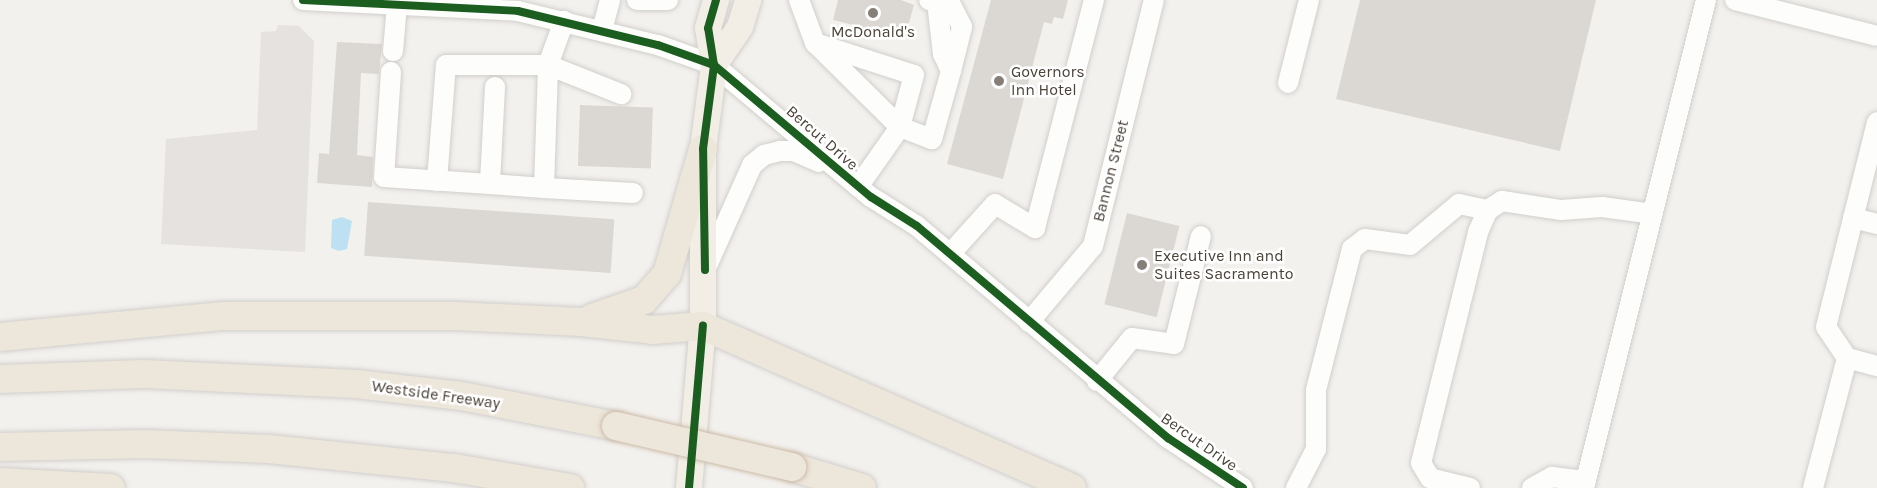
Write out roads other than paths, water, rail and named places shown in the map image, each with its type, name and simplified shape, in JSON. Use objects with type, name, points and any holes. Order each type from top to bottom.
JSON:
[{"type":"highway","points":[[581,321],[644,300],[667,274],[703,149]]},
{"type":"highway","points":[[0,337],[224,316],[457,316],[581,321],[653,330],[703,326],[1072,488]]},
{"type":"highway","name":"Westside Freeway","points":[[0,379],[45,376],[250,376],[356,384],[461,396],[616,426],[792,467],[862,488]]},
{"type":"highway","points":[[0,447],[50,445],[280,450],[454,468],[570,488]]},
{"type":"highway","points":[[13,482],[111,488]]},
{"type":"main road","points":[[689,488],[703,326],[705,270],[703,149],[714,65],[708,28],[716,0]]},
{"type":"main road","points":[[714,65],[740,27],[748,0]]},
{"type":"street","name":"Bercut Drive","points":[[303,0],[408,3],[518,11],[602,30],[714,65],[851,181],[917,226],[1097,381],[1192,456],[1243,488]]},
{"type":"street","points":[[602,30],[610,0]]},
{"type":"street","points":[[637,0],[668,0]]},
{"type":"street","points":[[800,0],[815,43],[900,127],[932,139],[962,27],[950,3],[933,1]]},
{"type":"street","points":[[950,254],[995,204],[1035,228],[1094,0]]},
{"type":"street","name":"Bannon Street","points":[[1029,322],[1092,246],[1154,0]]},
{"type":"street","points":[[1288,83],[1308,0]]},
{"type":"street","points":[[1532,488],[1552,477],[1585,485],[1706,0]]},
{"type":"street","points":[[1735,0],[1877,36]]},
{"type":"street","points":[[393,51],[408,3]]},
{"type":"street","points":[[544,188],[548,65],[564,21]]},
{"type":"street","points":[[705,270],[746,174],[758,160],[780,151],[794,151],[851,181],[900,127],[914,75],[815,43]]},
{"type":"street","points":[[437,181],[446,65],[548,65],[621,94]]},
{"type":"street","points":[[391,72],[384,177],[633,193]]},
{"type":"street","points":[[490,184],[495,87]]},
{"type":"street","points":[[1877,122],[1826,327],[1847,358],[1877,366]]},
{"type":"street","points":[[1470,488],[1430,478],[1422,463],[1478,232],[1488,210],[1502,201],[1561,210],[1602,207],[1653,214]]},
{"type":"street","points":[[1296,488],[1316,450],[1316,390],[1352,249],[1365,239],[1410,245],[1459,204],[1488,210]]},
{"type":"street","points":[[1853,218],[1877,224]]},
{"type":"street","points":[[1097,381],[1132,338],[1174,344],[1202,236]]},
{"type":"street","points":[[1813,488],[1847,358]]},
{"type":"water","points":[[342,217],[352,221],[347,249],[339,251],[331,248],[332,220]]},
{"type":"place","name":"McDonald's","points":[[873,13]]},
{"type":"place","name":"Governors Inn Hotel","points":[[999,81]]},
{"type":"place","name":"Executive Inn and Suites Sacramento","points":[[1142,265]]}]
